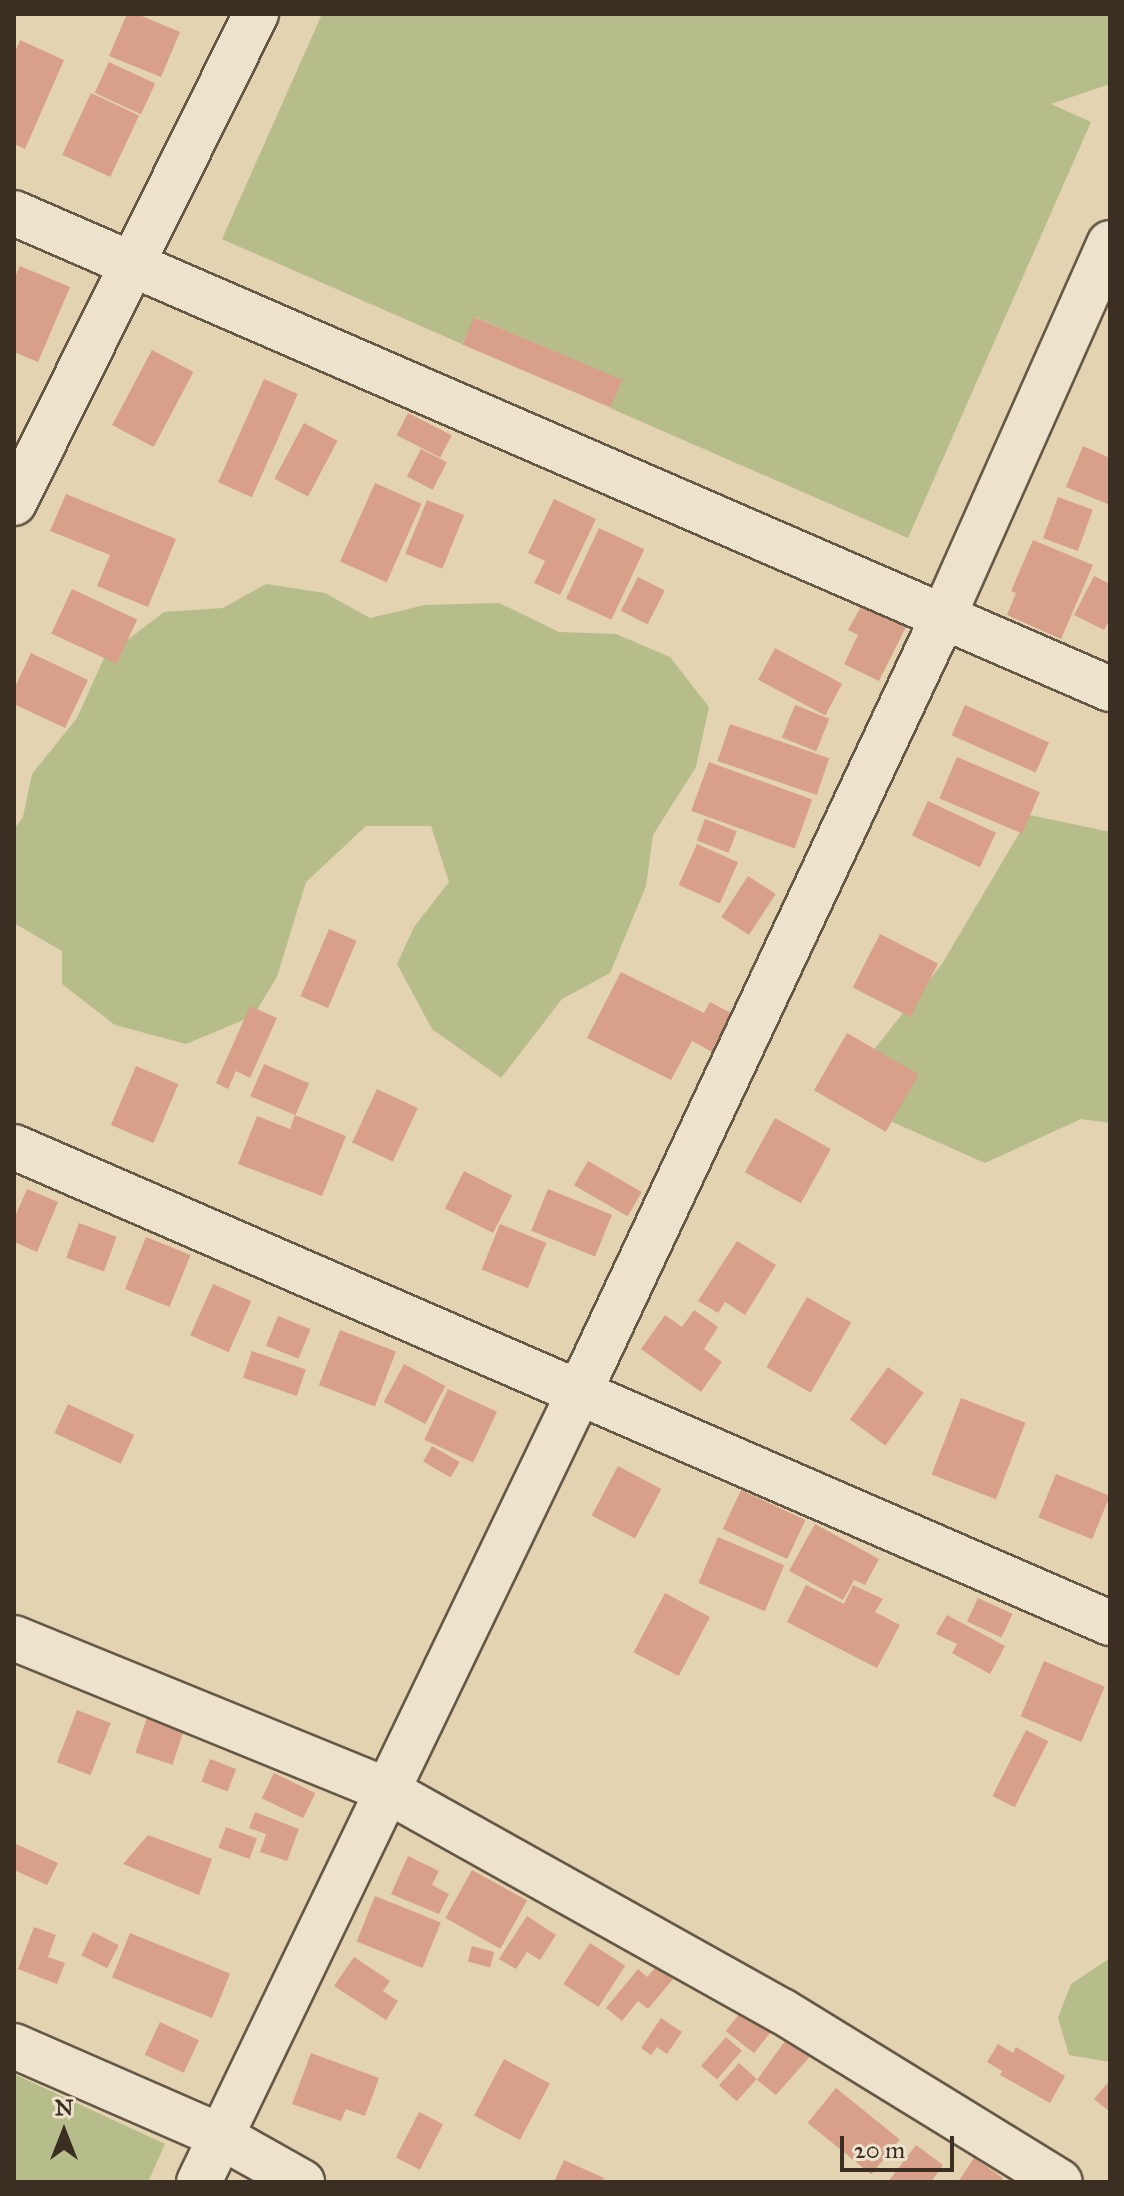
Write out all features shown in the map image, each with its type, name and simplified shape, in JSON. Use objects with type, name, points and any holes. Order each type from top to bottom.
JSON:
[{"type":"street","points":[[14,503],[256,14]]},
{"type":"street","points":[[14,213],[1110,689]]},
{"type":"street","points":[[199,2182],[578,1395],[944,615],[1110,243]]},
{"type":"street","points":[[14,1147],[578,1395],[1110,1623]]},
{"type":"street","points":[[14,1638],[386,1790],[782,2011],[1060,2182]]},
{"type":"street","points":[[14,2046],[222,2137],[302,2182]]},
{"type":"green space","points":[[322,14],[1110,14],[1110,84],[1051,104],[1091,122],[908,538],[610,408],[621,381],[475,317],[462,344],[222,239]]},
{"type":"green space","points":[[266,584],[325,593],[370,618],[425,605],[499,603],[559,632],[616,634],[670,657],[709,707],[696,767],[653,835],[646,886],[610,973],[562,999],[501,1078],[432,1029],[397,964],[414,927],[449,882],[431,826],[366,826],[306,882],[277,977],[253,1016],[186,1044],[115,1025],[62,984],[62,951],[14,923],[14,829],[23,817],[32,774],[77,718],[104,658],[164,612],[223,608]]},
{"type":"green space","points":[[1030,815],[1110,832],[1110,1123],[1081,1119],[985,1163],[881,1117],[872,1052],[942,964]]},
{"type":"green space","points":[[1110,1958],[1110,2062],[1069,2055],[1058,2018],[1071,1984]]},
{"type":"green space","points":[[14,2074],[165,2144],[148,2182],[14,2182]]},
{"type":"building","points":[[127,14],[137,14],[180,32],[161,77],[109,56]]},
{"type":"building","points":[[20,40],[64,60],[25,149],[14,144],[14,54]]},
{"type":"building","points":[[109,62],[155,84],[141,114],[95,93]]},
{"type":"building","points":[[91,93],[139,115],[110,177],[62,155]]},
{"type":"building","points":[[20,266],[70,287],[38,362],[14,352],[14,279]]},
{"type":"building","points":[[474,317],[622,380],[610,408],[462,345]]},
{"type":"building","points":[[152,350],[193,372],[154,447],[112,425]]},
{"type":"building","points":[[264,379],[298,394],[252,497],[218,482]]},
{"type":"building","points":[[408,413],[452,435],[440,458],[397,435]]},
{"type":"building","points":[[304,423],[338,441],[308,496],[274,479]]},
{"type":"building","points":[[1083,446],[1110,458],[1110,505],[1066,487]]},
{"type":"building","points":[[421,449],[447,462],[433,490],[407,477]]},
{"type":"building","points":[[375,483],[422,504],[387,582],[340,562]]},
{"type":"building","points":[[66,494],[176,539],[148,607],[97,586],[110,555],[50,531]]},
{"type":"building","points":[[1058,497],[1093,510],[1078,551],[1043,538]]},
{"type":"building","points":[[554,499],[596,519],[560,595],[534,583],[545,561],[528,553]]},
{"type":"building","points":[[427,500],[464,515],[442,569],[405,554]]},
{"type":"building","points":[[599,528],[644,549],[611,620],[566,599]]},
{"type":"building","points":[[1033,540],[1093,565],[1061,639],[1007,615],[1016,593],[1011,591]]},
{"type":"building","points":[[1094,576],[1110,584],[1110,619],[1104,630],[1074,615]]},
{"type":"building","points":[[638,577],[665,591],[647,624],[621,611]]},
{"type":"building","points":[[72,589],[137,619],[117,664],[51,633]]},
{"type":"building","points":[[862,605],[906,627],[879,681],[844,664],[858,635],[848,630]]},
{"type":"building","points":[[775,648],[842,684],[825,715],[758,680]]},
{"type":"building","points":[[31,653],[88,680],[65,728],[14,704],[14,689]]},
{"type":"building","points":[[795,705],[829,719],[816,751],[782,737]]},
{"type":"building","points":[[965,705],[1049,742],[1036,773],[952,735]]},
{"type":"building","points":[[730,724],[829,758],[817,795],[717,761]]},
{"type":"building","points":[[957,757],[1040,792],[1022,834],[939,798]]},
{"type":"building","points":[[709,762],[812,800],[795,848],[691,811]]},
{"type":"building","points":[[928,801],[996,833],[980,867],[912,835]]},
{"type":"building","points":[[705,819],[737,831],[728,853],[697,840]]},
{"type":"building","points":[[697,844],[738,862],[720,903],[679,885]]},
{"type":"building","points":[[748,876],[776,894],[749,935],[721,917]]},
{"type":"building","points":[[329,929],[357,941],[328,1008],[300,996]]},
{"type":"building","points":[[880,934],[938,964],[911,1017],[853,987]]},
{"type":"building","points":[[621,972],[704,1013],[710,1002],[735,1015],[714,1053],[692,1041],[671,1080],[587,1038]]},
{"type":"building","points":[[250,1006],[277,1018],[250,1078],[236,1071],[228,1089],[216,1083]]},
{"type":"building","points":[[847,1033],[919,1074],[886,1132],[814,1090]]},
{"type":"building","points":[[264,1064],[309,1083],[295,1115],[250,1096]]},
{"type":"building","points":[[136,1066],[178,1084],[153,1143],[111,1125]]},
{"type":"building","points":[[377,1089],[418,1108],[393,1161],[352,1142]]},
{"type":"building","points":[[295,1115],[346,1136],[322,1196],[238,1164],[257,1116],[290,1129]]},
{"type":"building","points":[[775,1118],[831,1149],[801,1203],[745,1172]]},
{"type":"building","points":[[588,1161],[642,1192],[628,1216],[574,1185]]},
{"type":"building","points":[[464,1171],[512,1196],[493,1233],[445,1208]]},
{"type":"building","points":[[27,1189],[58,1202],[37,1252],[14,1242],[14,1219]]},
{"type":"building","points":[[548,1189],[612,1215],[595,1257],[531,1231]]},
{"type":"building","points":[[79,1223],[117,1237],[104,1271],[66,1258]]},
{"type":"building","points":[[500,1224],[546,1243],[528,1288],[482,1269]]},
{"type":"building","points":[[146,1237],[191,1255],[170,1307],[125,1289]]},
{"type":"building","points":[[737,1241],[776,1265],[745,1315],[725,1302],[718,1313],[698,1301]]},
{"type":"building","points":[[213,1284],[251,1301],[229,1352],[190,1335]]},
{"type":"building","points":[[807,1297],[851,1322],[811,1393],[766,1367]]},
{"type":"building","points":[[694,1310],[718,1327],[704,1349],[722,1362],[701,1392],[641,1349],[665,1315],[682,1327]]},
{"type":"building","points":[[278,1316],[310,1329],[298,1359],[266,1346]]},
{"type":"building","points":[[340,1330],[396,1352],[375,1407],[319,1385]]},
{"type":"building","points":[[252,1351],[306,1370],[297,1396],[243,1377]]},
{"type":"building","points":[[404,1364],[445,1386],[425,1424],[384,1402]]},
{"type":"building","points":[[888,1367],[924,1393],[885,1445],[850,1420]]},
{"type":"building","points":[[448,1389],[497,1412],[473,1463],[424,1440]]},
{"type":"building","points":[[961,1398],[1025,1423],[996,1499],[932,1475]]},
{"type":"building","points":[[68,1404],[134,1435],[121,1464],[54,1433]]},
{"type":"building","points":[[432,1446],[460,1462],[451,1478],[423,1462]]},
{"type":"building","points":[[618,1466],[661,1489],[635,1538],[592,1515]]},
{"type":"building","points":[[1056,1474],[1110,1496],[1092,1539],[1038,1518]]},
{"type":"building","points":[[741,1490],[805,1520],[787,1559],[723,1529]]},
{"type":"building","points":[[815,1524],[879,1559],[865,1585],[854,1580],[843,1600],[789,1571]]},
{"type":"building","points":[[718,1537],[784,1565],[765,1611],[698,1583]]},
{"type":"building","points":[[806,1585],[844,1604],[853,1585],[883,1599],[875,1612],[900,1625],[877,1668],[787,1622]]},
{"type":"building","points":[[665,1593],[710,1617],[679,1676],[634,1652]]},
{"type":"building","points":[[978,1598],[1012,1614],[1001,1638],[967,1622]]},
{"type":"building","points":[[947,1615],[1005,1646],[990,1674],[952,1653],[957,1644],[936,1634]]},
{"type":"building","points":[[1044,1661],[1105,1687],[1081,1742],[1021,1716]]},
{"type":"building","points":[[150,1708],[187,1720],[173,1765],[135,1753]]},
{"type":"building","points":[[77,1710],[111,1723],[91,1775],[57,1762]]},
{"type":"building","points":[[1026,1730],[1048,1741],[1015,1807],[992,1796]]},
{"type":"building","points":[[210,1759],[236,1769],[228,1791],[201,1781]]},
{"type":"building","points":[[274,1773],[315,1793],[303,1818],[262,1798]]},
{"type":"building","points":[[255,1812],[299,1829],[287,1861],[260,1852],[266,1834],[249,1828]]},
{"type":"building","points":[[226,1827],[257,1838],[249,1859],[218,1848]]},
{"type":"building","points":[[148,1835],[212,1859],[199,1895],[123,1864]]},
{"type":"building","points":[[14,1843],[58,1863],[47,1885],[14,1870]]},
{"type":"building","points":[[408,1856],[439,1871],[432,1885],[449,1894],[439,1914],[391,1894]]},
{"type":"building","points":[[472,1870],[527,1901],[500,1949],[445,1918]]},
{"type":"building","points":[[375,1896],[441,1923],[422,1968],[357,1941]]},
{"type":"building","points":[[527,1916],[556,1935],[540,1960],[527,1952],[516,1969],[499,1959]]},
{"type":"building","points":[[34,1927],[56,1935],[48,1957],[65,1963],[57,1984],[18,1969]]},
{"type":"building","points":[[93,1932],[119,1945],[107,1968],[81,1955]]},
{"type":"building","points":[[130,1933],[230,1973],[212,2018],[112,1978]]},
{"type":"building","points":[[590,1943],[625,1966],[599,2007],[563,1984]]},
{"type":"building","points":[[472,1946],[494,1952],[490,1967],[468,1961]]},
{"type":"building","points":[[354,1957],[390,1981],[383,1991],[398,2001],[386,2020],[334,1986]]},
{"type":"building","points":[[657,1966],[673,1979],[648,2009],[638,2001],[622,2021],[606,2008],[638,1969],[647,1977]]},
{"type":"building","points":[[743,2009],[771,2031],[754,2053],[726,2031]]},
{"type":"building","points":[[661,2018],[682,2032],[667,2054],[657,2047],[651,2055],[641,2048]]},
{"type":"building","points":[[160,2022],[199,2040],[184,2073],[145,2055]]},
{"type":"building","points":[[790,2034],[813,2053],[776,2095],[757,2080]]},
{"type":"building","points":[[726,2037],[742,2051],[717,2079],[701,2066]]},
{"type":"building","points":[[998,2044],[1013,2053],[1016,2047],[1065,2076],[1050,2103],[1000,2075],[1002,2071],[987,2062]]},
{"type":"building","points":[[311,2053],[379,2078],[365,2116],[346,2109],[341,2121],[292,2104]]},
{"type":"building","points":[[504,2059],[550,2083],[520,2140],[474,2116]]},
{"type":"building","points":[[739,2063],[757,2079],[737,2101],[719,2085]]},
{"type":"building","points":[[1110,2080],[1110,2112],[1094,2099]]},
{"type":"building","points":[[836,2088],[900,2140],[871,2175],[808,2123]]},
{"type":"building","points":[[419,2112],[443,2124],[420,2170],[396,2157]]},
{"type":"building","points":[[916,2145],[943,2165],[931,2182],[888,2182]]},
{"type":"building","points":[[974,2158],[1003,2178],[1001,2182],[958,2182]]},
{"type":"building","points":[[564,2160],[604,2178],[602,2182],[554,2182]]}]
